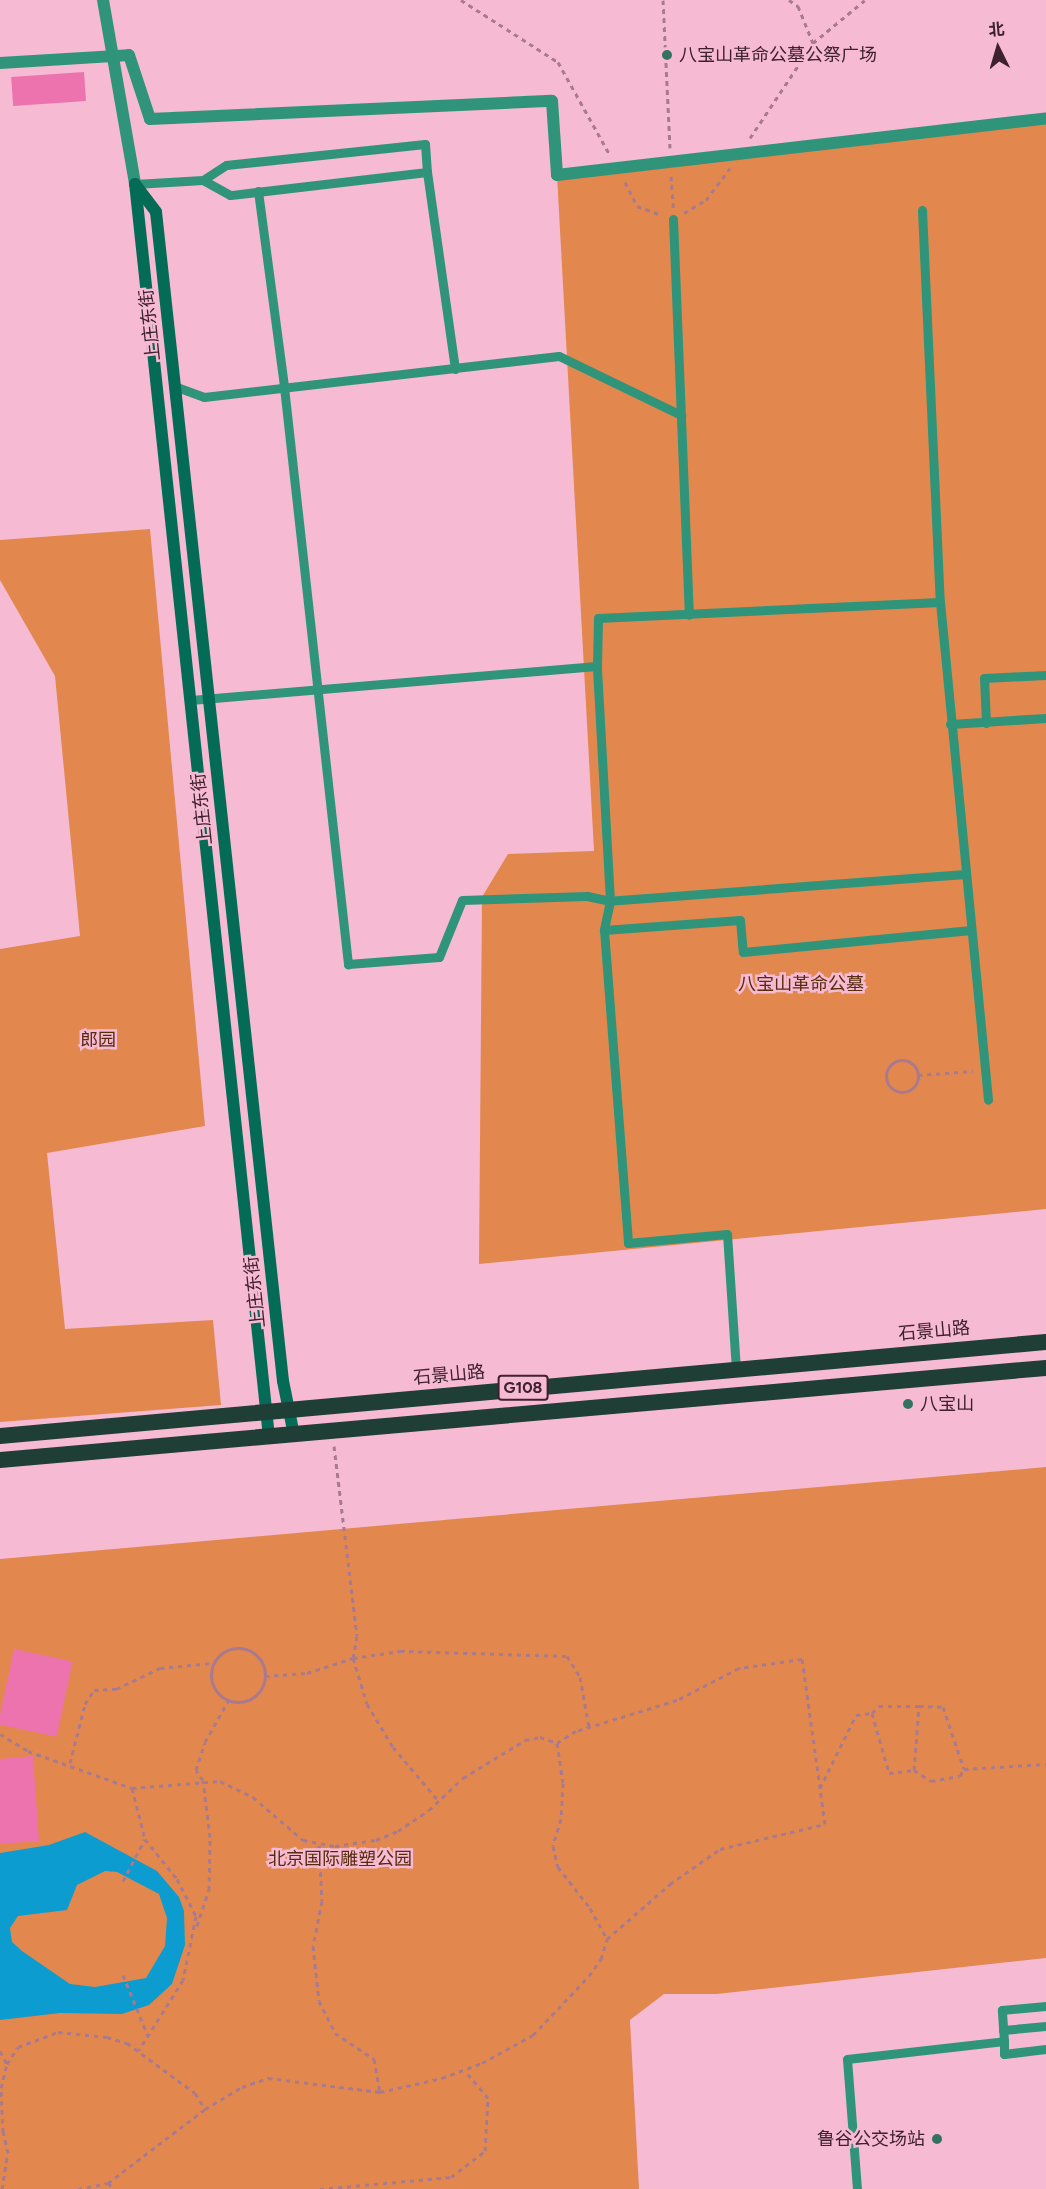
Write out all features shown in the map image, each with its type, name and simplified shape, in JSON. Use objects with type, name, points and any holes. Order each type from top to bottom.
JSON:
[{"type":"highway","name":"石景山路","points":[[0,1436],[1046,1341]]},
{"type":"highway","name":"G108","points":[[0,1460],[1046,1368]]},
{"type":"main road","name":"上庄东街","points":[[135,184],[156,212],[283,1381],[292,1411],[294,1435]]},
{"type":"main road","name":"上庄东街","points":[[135,184],[269,1437]]},
{"type":"street","name":"上庄东街","points":[[102,0],[135,184]]},
{"type":"street","points":[[0,63],[129,55],[150,119],[552,101],[557,175],[1046,118]]},
{"type":"lane","points":[[135,184],[203,180],[226,165],[425,144],[455,369]]},
{"type":"lane","points":[[203,180],[230,195],[427,172]]},
{"type":"lane","points":[[258,191],[284,387],[315,691],[348,964],[440,957],[462,900],[587,896],[610,901],[965,874]]},
{"type":"lane","points":[[922,210],[940,602],[988,1100]]},
{"type":"lane","points":[[674,219],[689,615]]},
{"type":"lane","points":[[174,386],[204,397],[558,356],[681,415]]},
{"type":"lane","points":[[736,1369],[727,1234],[628,1243],[604,930],[610,901],[597,666],[598,618],[940,602]]},
{"type":"lane","points":[[191,700],[597,666]]},
{"type":"lane","points":[[986,723],[984,678],[1046,675]]},
{"type":"lane","points":[[950,724],[1046,718]]},
{"type":"lane","points":[[604,930],[740,920],[743,952],[971,930]]},
{"type":"lane","points":[[1046,2006],[1002,2010],[1004,2054],[1046,2049]]},
{"type":"lane","points":[[1003,2030],[1046,2026]]},
{"type":"lane","points":[[856,2189],[847,2059],[1004,2041]]},
{"type":"path","points":[[461,0],[558,62],[637,206],[674,219]]},
{"type":"path","points":[[663,0],[674,219]]},
{"type":"path","points":[[789,0],[798,6],[813,43]]},
{"type":"path","points":[[674,219],[706,200],[813,43],[865,0]]},
{"type":"path","points":[[903,1060],[913,1064],[918,1075],[913,1088],[903,1092],[889,1085],[886,1076],[889,1066],[903,1060]]},
{"type":"path","points":[[918,1075],[985,1070]]},
{"type":"path","points":[[333,1432],[357,1636],[353,1658],[368,1704],[393,1747],[437,1799]]},
{"type":"path","points":[[244,1648],[260,1658],[265,1676],[253,1698],[228,1701],[211,1682],[212,1664],[225,1650],[244,1648]]},
{"type":"path","points":[[265,1676],[307,1673],[353,1658],[400,1651],[567,1656],[580,1677],[589,1727]]},
{"type":"path","points":[[0,1734],[28,1751],[70,1763],[132,1788],[203,1780],[219,1781],[253,1797],[303,1840],[318,1845],[365,1841],[398,1831],[429,1810],[437,1799],[463,1778],[525,1740],[540,1737],[557,1743],[589,1727],[677,1700],[739,1668],[802,1659],[825,1824],[720,1849],[670,1884],[607,1939],[601,1959],[589,1976],[533,2034],[465,2071],[380,2092],[268,2079],[242,2087],[205,2109],[108,2182],[78,2189]]},
{"type":"path","points":[[70,1763],[85,1704],[94,1690],[116,1689],[160,1668],[212,1664]]},
{"type":"path","points":[[139,2050],[183,1980],[209,1890],[210,1837],[203,1780],[196,1770],[199,1756],[228,1701]]},
{"type":"path","points":[[820,1788],[856,1715],[872,1713],[879,1706],[943,1707],[964,1769],[960,1776],[931,1781],[914,1770],[889,1773],[872,1713]]},
{"type":"path","points":[[914,1770],[919,1706]]},
{"type":"path","points":[[557,1743],[563,1783],[561,1819],[553,1846],[558,1868],[590,1908],[607,1939]]},
{"type":"path","points":[[964,1769],[1046,1764]]},
{"type":"path","points":[[132,1788],[145,1839],[188,1896],[196,1916],[196,1931]]},
{"type":"path","points":[[124,1879],[145,1839]]},
{"type":"path","points":[[318,1845],[322,1901],[313,1946],[319,2001],[335,2033],[374,2059],[380,2092]]},
{"type":"path","points":[[123,1975],[148,2036]]},
{"type":"path","points":[[1,2189],[8,2153],[3,2132],[1,2088],[7,2064],[18,2047],[58,2032],[107,2037],[139,2050],[195,2093],[205,2109]]},
{"type":"path","points":[[0,2051],[7,2064]]},
{"type":"path","points":[[320,2189],[451,2177],[485,2151],[488,2098],[465,2071]]},
{"type":"path","points":[[108,2182],[114,2189]]},
{"type":"green space","name":"八宝山革命公墓","points":[[1046,118],[1046,1209],[479,1264],[482,897],[508,854],[594,851],[557,175]]},
{"type":"green space","name":"郎园","points":[[150,529],[205,1126],[47,1153],[65,1329],[213,1320],[221,1405],[0,1422],[0,949],[80,936],[55,676],[0,580],[0,540]]},
{"type":"green space","name":"北京国际雕塑公园","points":[[1046,1467],[1046,1958],[717,1994],[664,1994],[630,2020],[639,2189],[0,2189],[0,1559]]},
{"type":"water","points":[[85,1832],[157,1871],[179,1897],[184,1911],[185,1945],[172,1984],[149,2005],[122,2014],[60,2013],[0,2020],[0,1853],[49,1845]],"holes":[[[105,1871],[117,1872],[159,1894],[167,1918],[165,1946],[146,1978],[95,1987],[70,1984],[12,1942],[10,1928],[18,1916],[67,1910],[77,1885]]]},
{"type":"building","points":[[84,72],[86,101],[13,106],[11,77]]},
{"type":"building","points":[[14,1649],[73,1661],[57,1737],[0,1725]]},
{"type":"building","points":[[33,1756],[39,1841],[0,1844],[0,1759]]},
{"type":"place","name":"八宝山革命公墓公祭广场","points":[[667,55]]},
{"type":"place","name":"八宝山","points":[[908,1404]]},
{"type":"place","name":"鲁谷公交场站","points":[[937,2139]]}]
